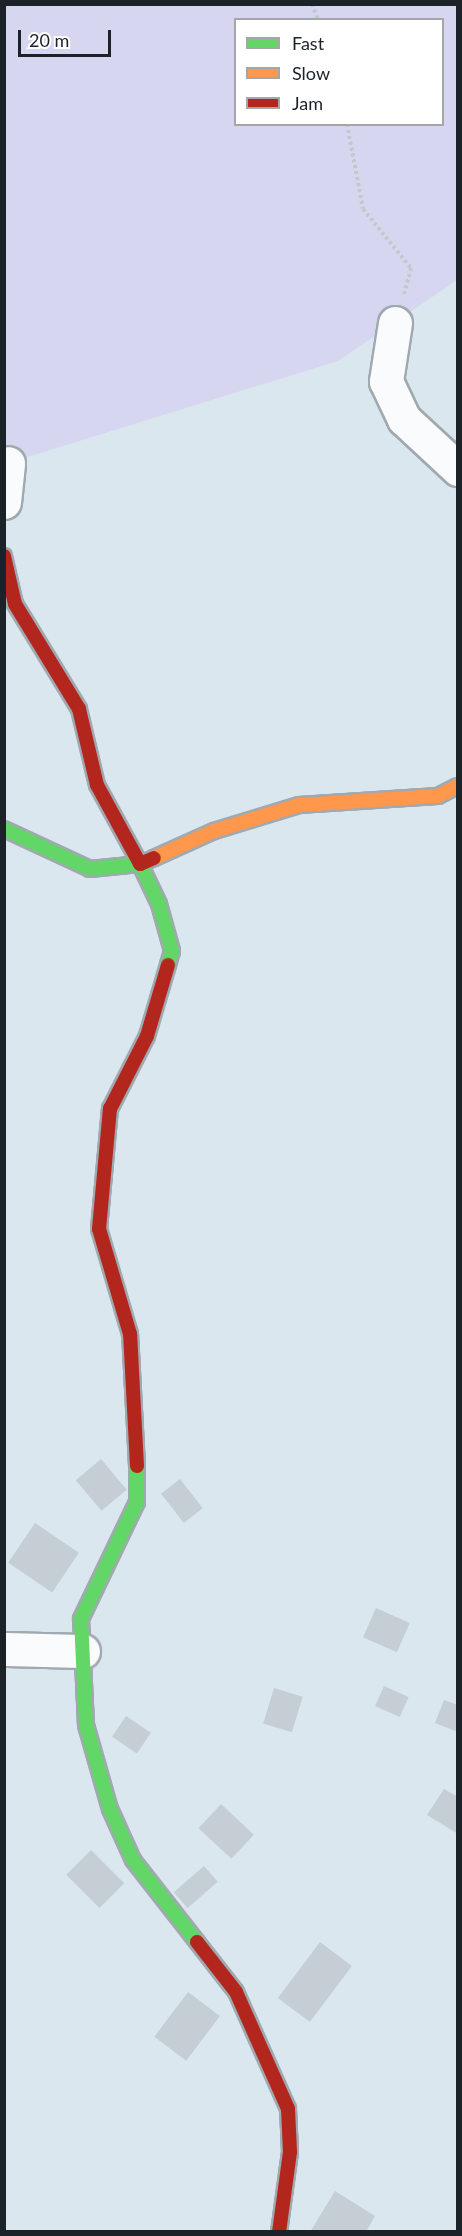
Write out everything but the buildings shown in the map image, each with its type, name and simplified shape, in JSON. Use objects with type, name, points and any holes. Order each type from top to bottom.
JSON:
[{"type":"street","points":[[395,323],[386,381],[404,419],[458,469]]},
{"type":"street","points":[[4,502],[8,463]]},
{"type":"street","points":[[4,556],[15,604],[79,709],[97,785],[159,904],[172,951],[147,1036],[110,1109],[108,1171],[99,1229],[130,1334],[138,1426],[137,1502],[81,1619],[86,1725],[110,1809],[133,1860],[236,1992],[288,2109],[290,2152],[279,2232]]},
{"type":"street","points":[[4,829],[90,869],[140,864],[214,831],[298,805],[438,796],[458,786]]},
{"type":"street","points":[[4,1649],[83,1651]]},
{"type":"path","points":[[347,126],[363,209],[411,268],[395,323]]},
{"type":"shaded area","points":[[4,5],[457,5],[457,280],[338,361],[5,464]]},
{"type":"traffic: fast","points":[[4,829],[90,869],[140,864],[159,904],[172,951],[168,965]]},
{"type":"traffic: fast","points":[[137,1466],[137,1502],[81,1619],[86,1725],[110,1809],[133,1860],[197,1942]]},
{"type":"traffic: slow","points":[[154,858],[214,831],[299,805],[438,796],[458,786]]},
{"type":"traffic: jam","points":[[4,556],[15,604],[79,709],[97,785],[140,864],[154,858]]},
{"type":"traffic: jam","points":[[137,1466],[130,1334],[99,1229],[110,1109],[147,1036],[168,965]]},
{"type":"traffic: jam","points":[[197,1942],[236,1992],[288,2109],[290,2152],[279,2232]]}]
